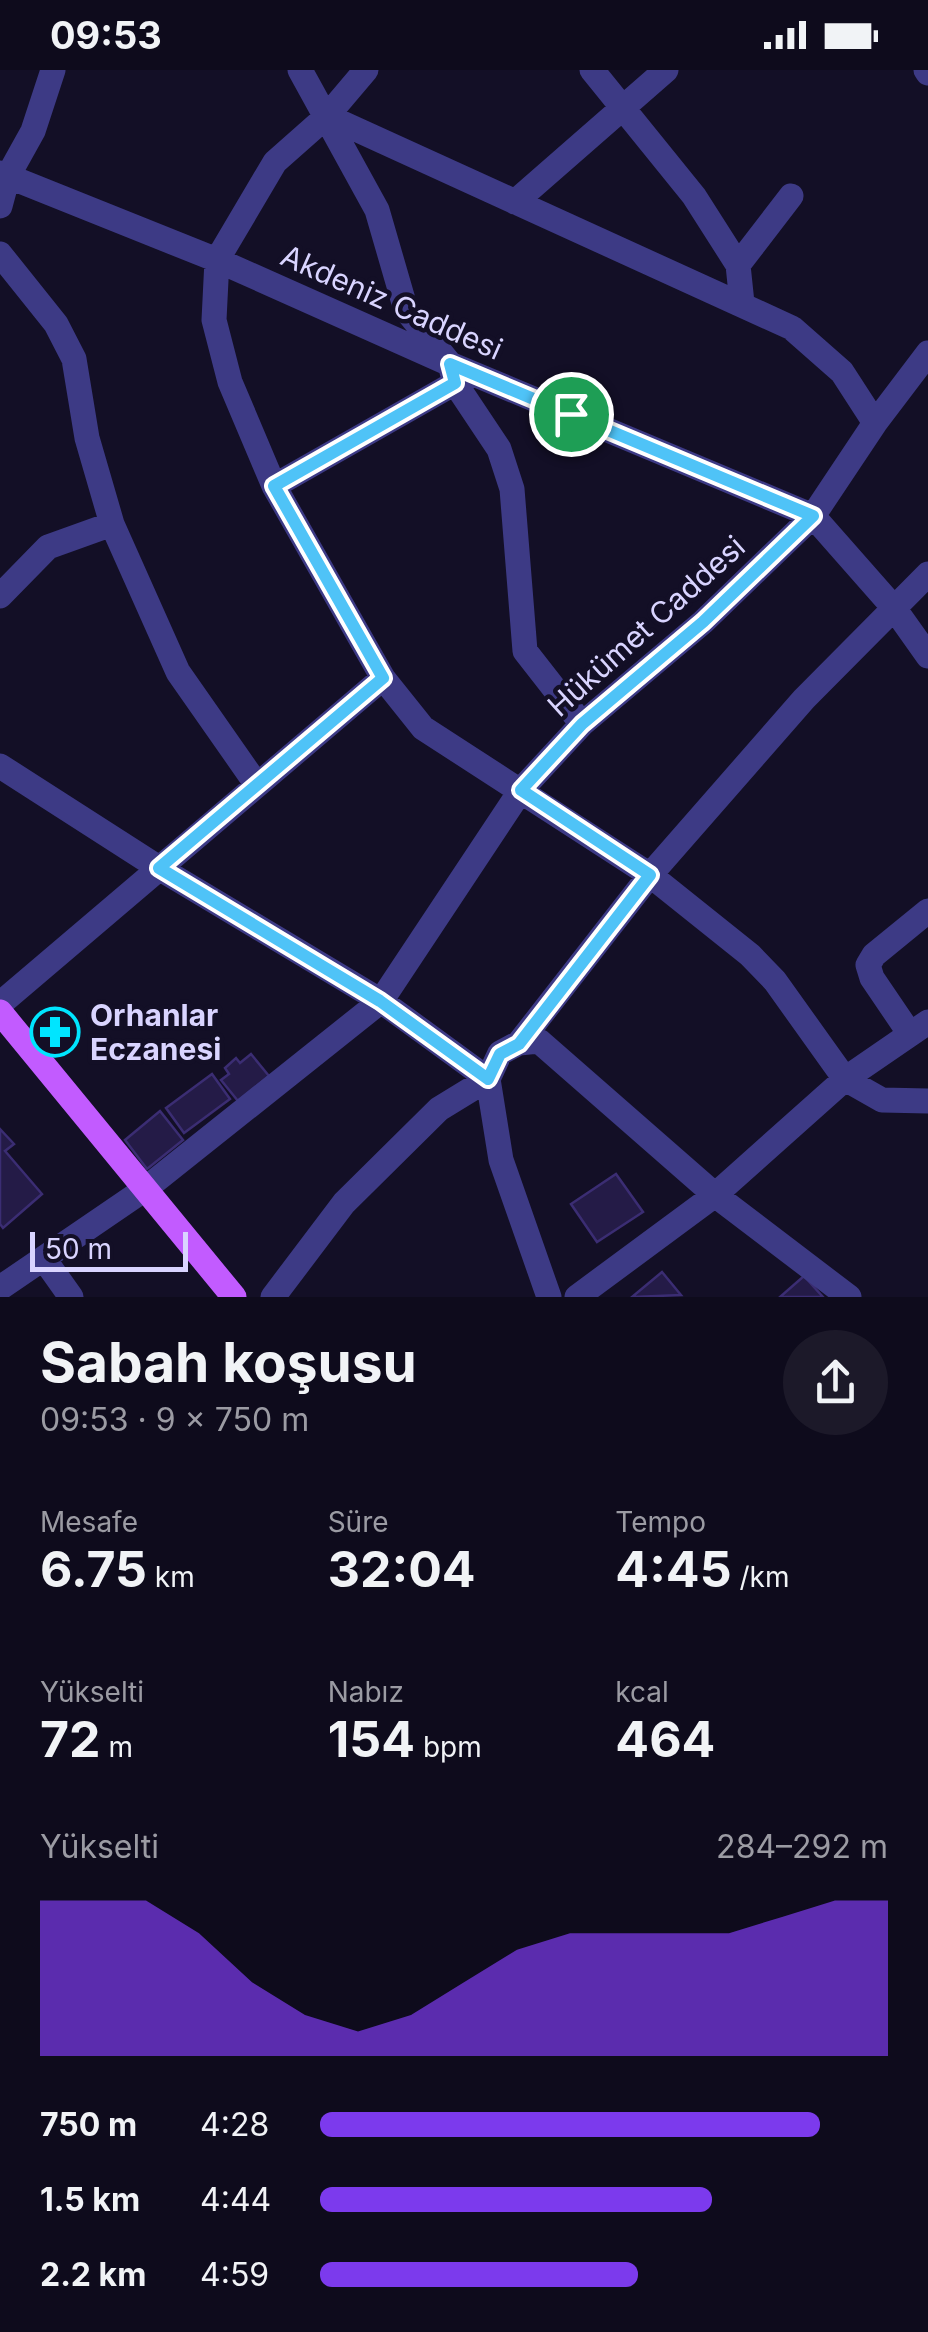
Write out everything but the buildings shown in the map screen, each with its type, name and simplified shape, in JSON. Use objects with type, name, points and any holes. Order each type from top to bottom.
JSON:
[{"type":"main road","points":[[0,1012],[234,1297]]},
{"type":"street","points":[[300,70],[377,210],[406,310],[499,449],[512,489],[525,651],[582,724]]},
{"type":"street","points":[[366,70],[327,116],[276,162],[217,260],[214,320],[230,382],[274,486],[383,678],[424,728],[650,875],[762,968],[845,1079],[882,1100],[928,1101]]},
{"type":"street","points":[[592,70],[694,196],[738,265],[742,303]]},
{"type":"street","points":[[515,202],[666,70]]},
{"type":"street","points":[[0,206],[4,175],[33,131],[49,71]]},
{"type":"street","points":[[327,116],[792,328],[842,372],[875,424]]},
{"type":"street","name":"Akdeniz Caddesi","points":[[4,175],[217,260],[452,374],[813,516]]},
{"type":"street","points":[[738,265],[791,196]]},
{"type":"street","points":[[0,254],[56,324],[74,360],[87,438],[112,524],[178,672],[258,785]]},
{"type":"street","name":"Hükümet Caddesi","points":[[0,1288],[145,1189],[380,1001],[521,790],[582,724],[703,622],[813,516],[928,353]]},
{"type":"street","points":[[274,486],[452,374]]},
{"type":"street","points":[[813,516],[894,608],[928,656]]},
{"type":"street","points":[[0,596],[48,548],[112,524]]},
{"type":"street","points":[[519,1044],[650,875],[804,700],[928,574]]},
{"type":"street","points":[[0,1004],[383,678]]},
{"type":"street","points":[[0,766],[159,868],[380,1001],[488,1079],[501,1160],[549,1297]]},
{"type":"street","points":[[577,1297],[716,1195],[845,1079],[919,1028],[872,978],[868,964],[928,911]]},
{"type":"street","points":[[274,1297],[344,1203],[439,1109],[488,1079],[500,1054],[519,1044],[539,1041],[716,1195],[849,1297]]},
{"type":"street","points":[[44,1259],[71,1297]]},
{"type":"place","name":"Orhanlar Eczanesi","points":[[55,1032]]},
{"type":"route","points":[[450,364],[571,414],[813,516],[703,622],[582,724],[521,790],[650,875],[519,1044],[500,1054],[488,1079],[380,1001],[159,868],[383,678],[274,486],[455,383],[450,364]]}]
